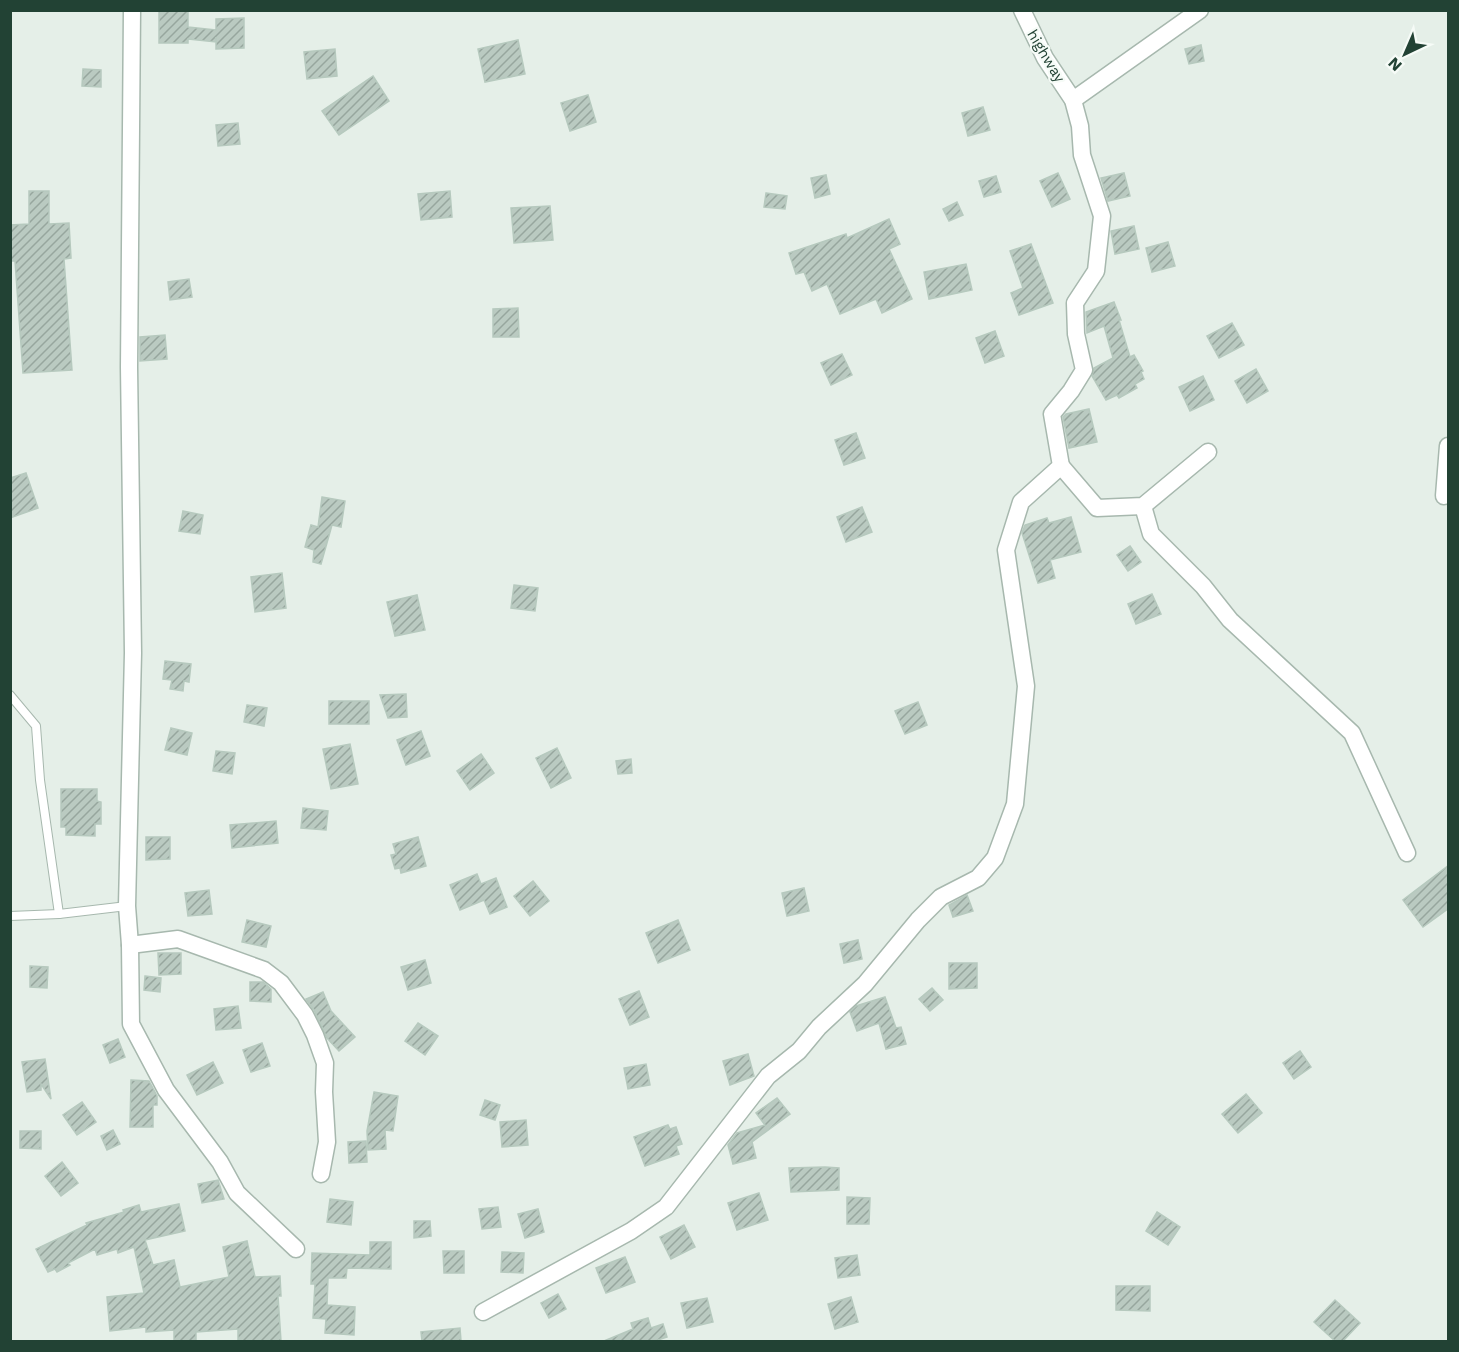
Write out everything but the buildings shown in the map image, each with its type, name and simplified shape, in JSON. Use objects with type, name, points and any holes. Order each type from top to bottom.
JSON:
[{"type":"street","points":[[132,10],[129,367],[134,653],[127,906],[131,1024],[166,1090],[220,1162],[237,1193],[296,1249]]},
{"type":"street","name":"highway","points":[[1022,10],[1045,58],[1073,100],[1080,126],[1082,155],[1102,216],[1096,271],[1076,303],[1076,334],[1084,370],[1071,391],[1052,414],[1061,466]]},
{"type":"street","points":[[1073,100],[1200,10]]},
{"type":"street","points":[[1444,496],[1449,446]]},
{"type":"street","points":[[483,1312],[631,1231],[666,1207],[768,1076],[799,1051],[819,1027],[865,984],[918,920],[941,897],[978,878],[995,858],[1016,804],[1026,686],[1006,550],[1021,502],[1061,466],[1097,508],[1143,506],[1209,452]]},
{"type":"street","points":[[1143,506],[1151,534],[1203,586],[1230,620],[1352,733],[1407,853]]},
{"type":"street","points":[[130,945],[178,939],[264,970],[281,983],[305,1014],[325,1063],[327,1143],[321,1174]]},
{"type":"lane","points":[[10,695],[36,726],[40,780],[59,914]]},
{"type":"lane","points":[[10,916],[59,914],[127,906]]}]
